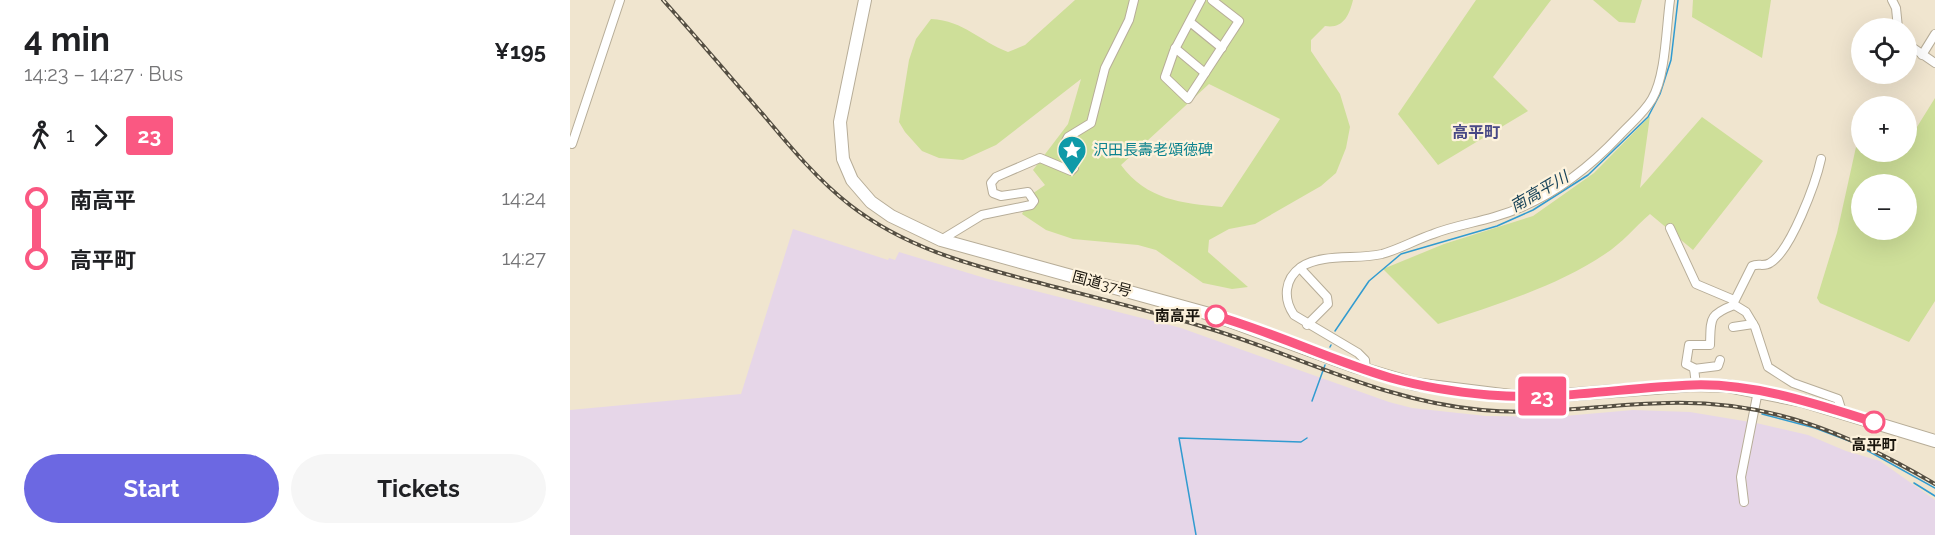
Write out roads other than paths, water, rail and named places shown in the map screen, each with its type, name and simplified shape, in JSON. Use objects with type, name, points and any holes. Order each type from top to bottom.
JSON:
[{"type":"highway","name":"国道37号","points":[[865,0],[840,122],[843,159],[852,180],[871,202],[891,216],[941,240],[1221,317],[1366,370],[1414,384],[1511,396],[1551,396],[1696,385],[1727,386],[1758,391],[1842,412],[1935,441]]},
{"type":"street","points":[[572,144],[621,0]]},
{"type":"street","points":[[941,240],[982,215],[1031,205],[1034,201],[1028,192],[1001,196],[993,193],[991,183],[996,177],[1040,158],[1064,170],[1071,171],[1074,168],[1066,141],[1068,137],[1091,123],[1105,68],[1129,20],[1134,0]]},
{"type":"street","points":[[1201,0],[1175,48],[1165,77],[1188,99],[1239,21],[1212,0]]},
{"type":"street","points":[[1366,370],[1365,360],[1358,352],[1307,325],[1294,315],[1287,301],[1288,284],[1300,268],[1323,261],[1383,253],[1442,231],[1495,217],[1543,197],[1575,177],[1605,151],[1653,98],[1661,65],[1670,0]]},
{"type":"street","points":[[1896,3],[1897,18]]},
{"type":"street","points":[[1190,22],[1221,48]]},
{"type":"street","points":[[1922,55],[1935,34]]},
{"type":"street","points":[[1175,48],[1205,73]]},
{"type":"street","points":[[1917,51],[1935,63]]},
{"type":"street","points":[[1720,360],[1718,366],[1694,369],[1686,364],[1689,345],[1710,345],[1711,319],[1715,312],[1734,302],[1752,266],[1769,264],[1782,250],[1813,192],[1821,159]]},
{"type":"street","points":[[1670,228],[1696,284],[1734,302],[1746,312],[1753,324],[1768,367],[1793,383],[1838,399],[1842,412]]},
{"type":"street","points":[[1300,268],[1327,297],[1328,304],[1307,325]]},
{"type":"street","points":[[1733,327],[1753,324]]},
{"type":"street","points":[[1694,369],[1696,385]]},
{"type":"street","points":[[1744,502],[1741,477],[1758,391]]},
{"type":"waterway","name":"南高平川","points":[[1335,331],[1369,281],[1401,254],[1497,226],[1533,210],[1588,175],[1648,117],[1660,94],[1671,60],[1678,0]]},
{"type":"waterway","name":"南高平川","points":[[1312,401],[1325,365]]},
{"type":"waterway","points":[[1762,414],[1815,428],[1852,442],[1935,488]]},
{"type":"waterway","name":"南高平川","points":[[1196,535],[1179,438],[1301,442],[1307,438]]},
{"type":"waterway","points":[[1914,483],[1935,496]]},
{"type":"railway","points":[[663,0],[796,153],[827,185],[871,220],[914,243],[960,261],[1204,327],[1341,376],[1409,397],[1482,410],[1528,412],[1667,403],[1740,407],[1807,423],[1839,435],[1871,449],[1935,484]]},
{"type":"place","name":"沢田長壽老頌徳碑","points":[[1072,176]]},
{"type":"place","name":"南高平","points":[[1216,316]]},
{"type":"place","name":"高平町","points":[[1874,422]]},
{"type":"district","name":"高平町","points":[[1476,132]]}]
